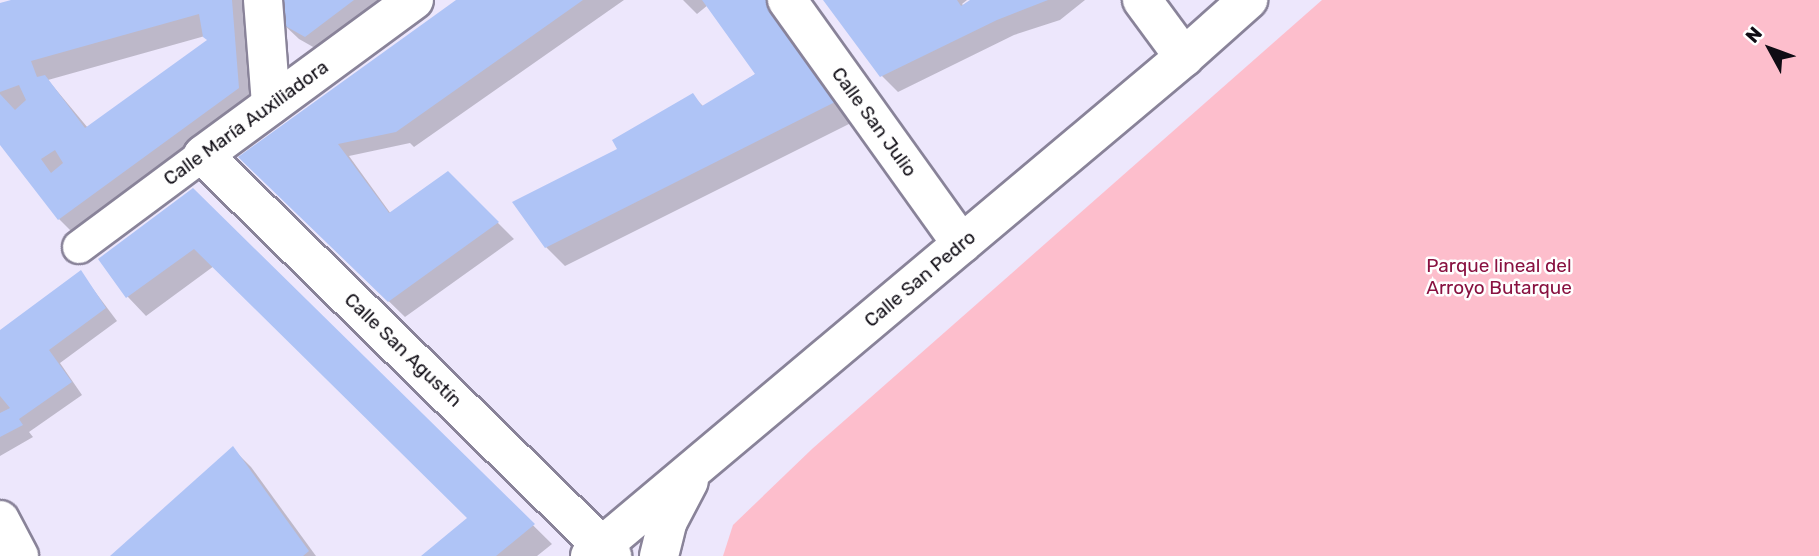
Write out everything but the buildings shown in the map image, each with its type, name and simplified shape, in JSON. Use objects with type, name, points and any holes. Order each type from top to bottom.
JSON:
[{"type":"street","points":[[263,0],[271,105]]},
{"type":"street","name":"Calle María Auxiliadora","points":[[79,247],[414,0]]},
{"type":"street","name":"Calle San Julio","points":[[787,0],[962,244]]},
{"type":"street","points":[[1142,0],[1184,57]]},
{"type":"street","name":"Calle San Pedro","points":[[601,552],[697,466],[1184,57],[1248,0]]},
{"type":"street","name":"Calle San Agustín","points":[[203,155],[601,552]]},
{"type":"street","points":[[659,556],[673,507],[697,466]]},
{"type":"street","points":[[0,520],[19,556]]},
{"type":"green space","name":"Parque lineal del Arroyo Butarque","points":[[1322,0],[1819,0],[1819,556],[723,556],[733,525],[812,449]]}]
